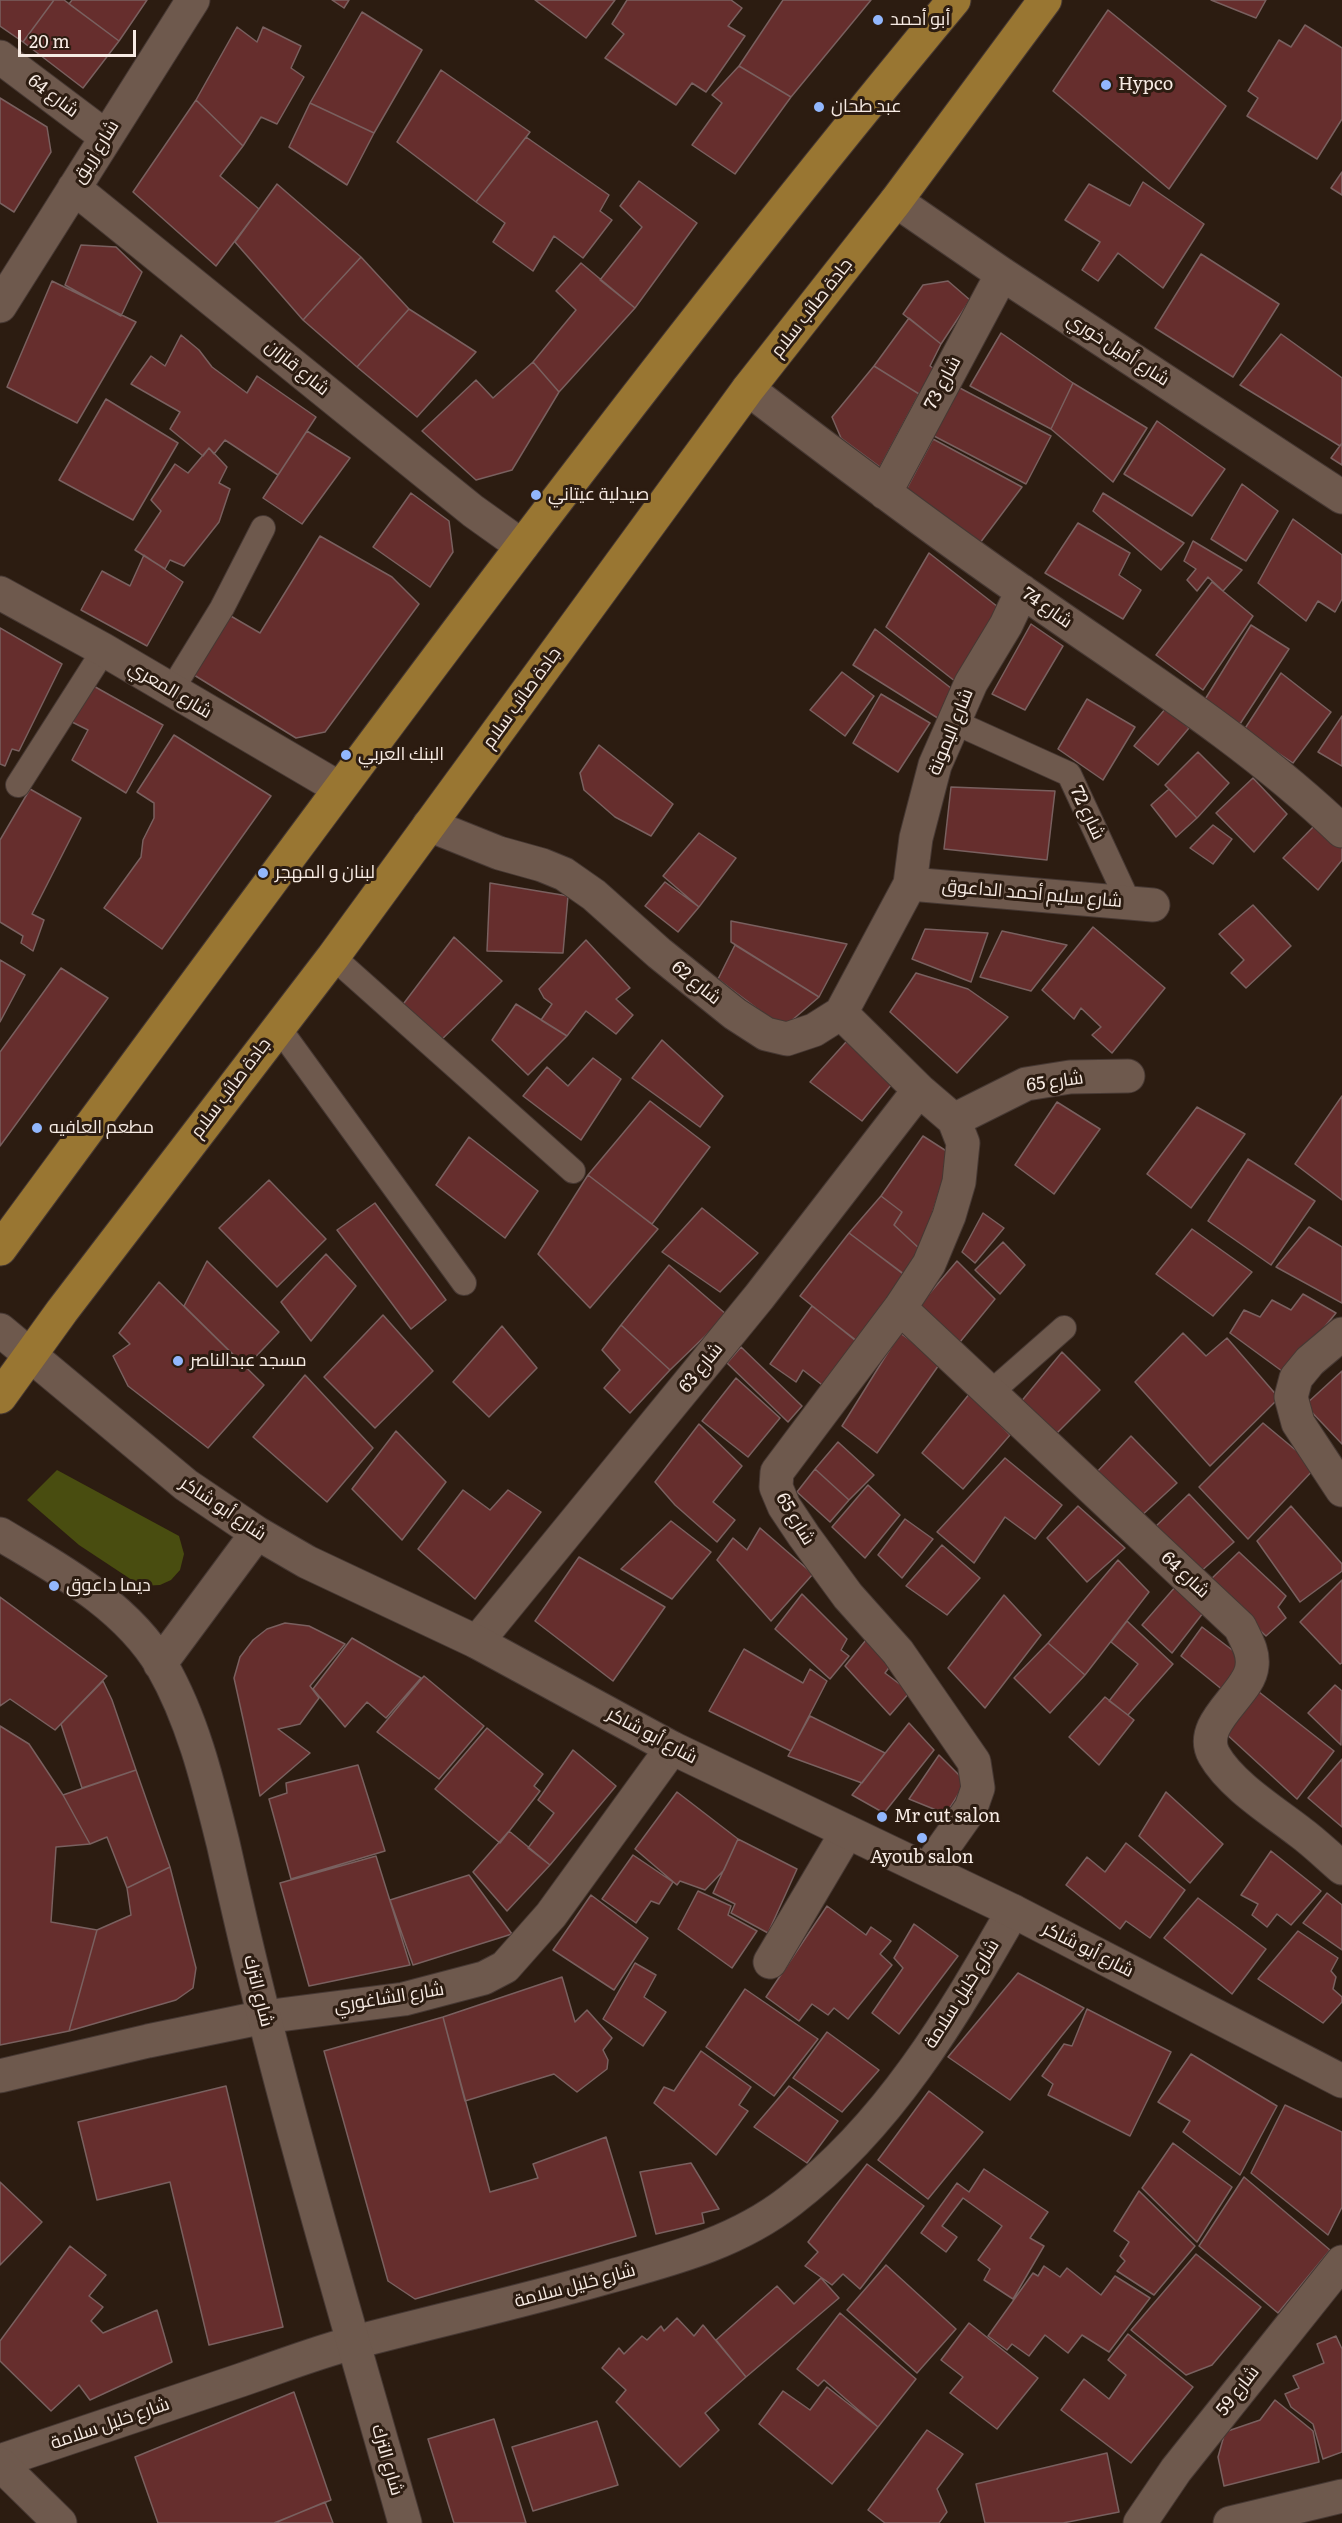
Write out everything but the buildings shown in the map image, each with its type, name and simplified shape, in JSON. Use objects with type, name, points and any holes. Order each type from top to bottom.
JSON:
[{"type":"highway","points":[[848,128],[926,0]]},
{"type":"highway","points":[[0,1249],[339,789],[522,546],[848,128],[954,0]]},
{"type":"highway","name":"جادة صائب سلام","points":[[0,1397],[32,1356],[62,1311],[333,957],[748,389],[896,201],[1044,0]]},
{"type":"highway","points":[[896,201],[1064,0]]},
{"type":"street","name":"شارع زريق","points":[[0,306],[105,136],[193,0]]},
{"type":"street","name":"شارع 64","points":[[0,57],[105,136]]},
{"type":"street","name":"شارع قازان","points":[[74,188],[464,504],[522,546]]},
{"type":"street","name":"شارع أميل خوري","points":[[896,201],[1002,274],[1342,497]]},
{"type":"street","name":"شارع 73","points":[[885,492],[1002,274]]},
{"type":"street","name":"شارع 74","points":[[748,389],[1022,591],[1230,736],[1319,808],[1342,831]]},
{"type":"street","points":[[171,691],[222,608],[263,528]]},
{"type":"street","name":"شارع اليمونة","points":[[910,884],[916,838],[935,765],[971,683],[1022,591]]},
{"type":"street","name":"شارع المعري","points":[[0,593],[104,650],[339,789]]},
{"type":"street","points":[[18,785],[104,650]]},
{"type":"street","name":"شارع 72","points":[[954,722],[1069,774],[1141,903]]},
{"type":"street","name":"شارع 62","points":[[429,825],[499,853],[542,865],[564,874],[594,895],[659,953],[735,1014],[766,1035],[787,1039],[814,1030],[841,1013],[910,884]]},
{"type":"street","name":"شارع سليم أحمد الداعوق","points":[[910,884],[1141,903]]},
{"type":"street","points":[[333,957],[573,1171]]},
{"type":"street","points":[[841,1013],[919,1090],[954,1120]]},
{"type":"street","points":[[278,1027],[464,1283]]},
{"type":"street","name":"شارع 65","points":[[928,1869],[971,1808],[978,1788],[974,1762],[898,1652],[848,1596],[804,1536],[784,1506],[776,1487],[777,1473],[900,1308],[929,1264],[949,1216],[959,1182],[963,1143],[954,1120],[1026,1084],[1070,1077],[1128,1076]]},
{"type":"street","name":"شارع 63","points":[[477,1642],[759,1297],[919,1090]]},
{"type":"street","name":"شارع 64","points":[[900,1308],[989,1394],[1240,1627],[1251,1648],[1252,1668],[1238,1692],[1219,1716],[1210,1741],[1214,1755],[1231,1775],[1258,1800],[1302,1833],[1342,1868]]},
{"type":"street","points":[[989,1394],[1064,1328]]},
{"type":"street","name":"شارع أبو شاكر","points":[[0,1330],[132,1443],[186,1485],[257,1533],[307,1562],[477,1642],[672,1748],[1013,1911],[1342,2081]]},
{"type":"street","points":[[1342,1334],[1310,1361],[1296,1378],[1291,1397],[1298,1423],[1342,1490]]},
{"type":"street","points":[[160,1664],[257,1533]]},
{"type":"street","name":"شارع الترك","points":[[0,1534],[91,1592],[130,1624],[160,1664],[175,1692],[205,1771],[264,2017],[352,2343],[405,2523]]},
{"type":"street","name":"شارع الشاغوري","points":[[0,2076],[148,2041],[264,2017],[405,1999],[484,1978],[505,1967],[551,1915],[672,1748]]},
{"type":"street","points":[[770,1962],[847,1832]]},
{"type":"street","name":"شارع خليل سلامة","points":[[0,2462],[352,2343],[541,2296],[663,2261],[723,2242],[752,2228],[789,2203],[833,2166],[877,2121],[919,2064],[966,1993],[1013,1911]]},
{"type":"street","name":"شارع 59","points":[[1140,2523],[1176,2470],[1342,2262]]},
{"type":"street","points":[[0,2462],[60,2523]]},
{"type":"street","points":[[1230,2523],[1342,2496]]},
{"type":"green space","points":[[57,1470],[179,1536],[184,1554],[180,1570],[171,1580],[160,1585],[141,1586],[79,1545],[27,1500]]},
{"type":"place","name":"أبو أحمد","points":[[878,20]]},
{"type":"place","name":"Hypco","points":[[1106,85]]},
{"type":"place","name":"عبد طحان","points":[[819,107]]},
{"type":"place","name":"صيدلية عيتاني","points":[[536,495]]},
{"type":"place","name":"البنك العربي","points":[[346,755]]},
{"type":"place","name":"لبنان و المهجر","points":[[263,873]]},
{"type":"place","name":"مطعم العافيه","points":[[37,1128]]},
{"type":"place","name":"مسجد عبدالناصر","points":[[178,1361]]},
{"type":"place","name":"ديما داعوق","points":[[54,1586]]},
{"type":"place","name":"Mr cut salon","points":[[882,1817]]},
{"type":"place","name":"Ayoub salon","points":[[922,1838]]}]
